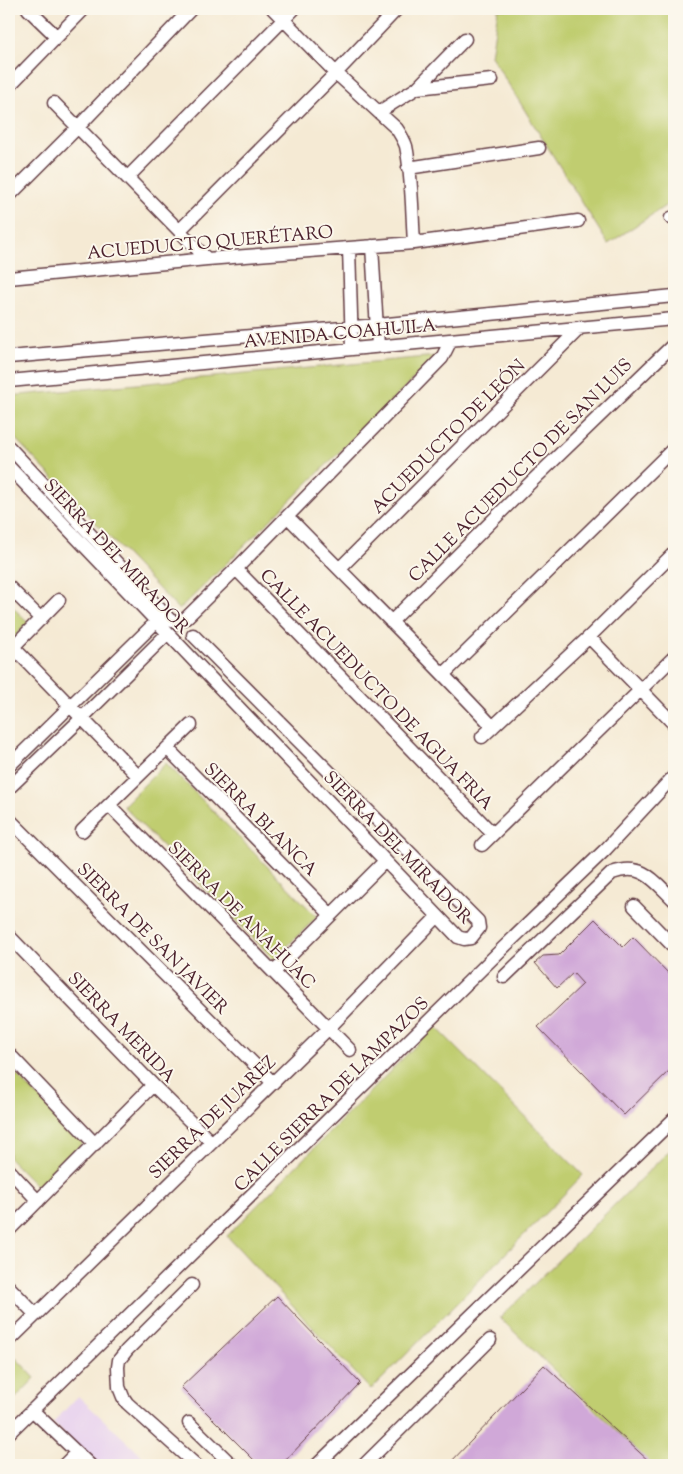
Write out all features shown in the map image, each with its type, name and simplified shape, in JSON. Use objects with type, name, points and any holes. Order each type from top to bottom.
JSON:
[{"type":"street","points":[[28,9],[57,37]]},
{"type":"street","points":[[9,86],[84,9]]},
{"type":"street","points":[[9,196],[191,9]]},
{"type":"street","points":[[273,9],[336,73],[397,129],[402,137],[406,147],[414,242]]},
{"type":"street","points":[[128,177],[294,9]]},
{"type":"street","points":[[180,230],[397,9]]},
{"type":"street","points":[[379,112],[417,88],[466,39]]},
{"type":"street","points":[[417,88],[492,80]]},
{"type":"street","points":[[54,103],[207,259]]},
{"type":"street","points":[[408,168],[539,148]]},
{"type":"street","name":"ACUEDUCTO QUERÉTARO","points":[[9,278],[414,242],[578,221]]},
{"type":"street","points":[[372,246],[378,346]]},
{"type":"street","points":[[349,248],[352,348]]},
{"type":"street","name":"AVENIDA COAHUILA","points":[[9,357],[377,325],[674,296]]},
{"type":"street","name":"AVENIDA COAHUILA","points":[[9,382],[674,319]]},
{"type":"street","name":"ACUEDUCTO DE LEÓN","points":[[339,569],[581,327]]},
{"type":"street","points":[[236,569],[442,358],[451,340]]},
{"type":"street","name":"CALLE ACUEDUCTO DE SAN LUIS","points":[[391,622],[526,487],[674,344]]},
{"type":"street","name":"SIERRA DEL MIRADOR","points":[[9,446],[170,620],[177,623],[186,618],[236,569]]},
{"type":"street","points":[[444,674],[674,448]]},
{"type":"street","name":"SIERRA DEL MIRADOR","points":[[9,467],[458,937],[464,939],[471,938],[479,928],[478,921],[193,635]]},
{"type":"street","points":[[288,517],[493,726]]},
{"type":"street","points":[[482,737],[674,554]]},
{"type":"street","name":"CALLE ACUEDUCTO DE AGUA FRIA","points":[[236,569],[493,834]]},
{"type":"street","points":[[9,587],[40,619]]},
{"type":"street","points":[[59,600],[11,649],[138,776]]},
{"type":"street","points":[[9,766],[156,622]]},
{"type":"street","points":[[9,788],[167,634]]},
{"type":"street","points":[[589,637],[674,724]]},
{"type":"street","points":[[482,845],[674,657]]},
{"type":"street","points":[[82,831],[191,725]]},
{"type":"street","points":[[276,746],[290,734]]},
{"type":"street","name":"SIERRA BLANCA","points":[[167,748],[331,915]]},
{"type":"street","name":"CALLE SIERRA DE LAMPAZOS","points":[[9,1433],[606,849],[674,776]]},
{"type":"street","name":"SIERRA DE ANAHUAC","points":[[109,805],[350,1050]]},
{"type":"street","name":"SIERRA DE SAN JAVIER","points":[[9,819],[272,1082]]},
{"type":"street","points":[[274,972],[385,861]]},
{"type":"street","points":[[504,977],[612,873],[630,869],[639,870],[647,874],[674,900]]},
{"type":"street","points":[[634,906],[674,947]]},
{"type":"street","name":"SIERRA DE JUAREZ","points":[[9,1341],[329,1028],[438,916]]},
{"type":"street","name":"SIERRA MERIDA","points":[[9,936],[153,1085],[211,1142]]},
{"type":"street","points":[[9,1054],[95,1144]]},
{"type":"street","points":[[9,1230],[153,1085]]},
{"type":"street","points":[[317,1465],[674,1119]]},
{"type":"street","points":[[9,1170],[38,1201]]},
{"type":"street","points":[[192,1285],[127,1350],[120,1360],[117,1372],[119,1387],[126,1403],[196,1465]]},
{"type":"street","points":[[9,1287],[36,1315]]},
{"type":"street","points":[[364,1465],[490,1340]]},
{"type":"street","points":[[32,1410],[90,1465]]},
{"type":"street","points":[[189,1423],[232,1465]]},
{"type":"street","points":[[64,1465],[76,1453]]},
{"type":"shaded area","points":[[78,1396],[152,1465],[98,1465],[53,1423]]},
{"type":"green space","points":[[498,9],[674,9],[674,200],[608,244],[491,56]]},
{"type":"green space","points":[[437,356],[179,610],[9,432],[9,396]]},
{"type":"green space","points":[[9,603],[28,623],[9,642]]},
{"type":"green space","points":[[166,763],[317,917],[274,959],[123,806]]},
{"type":"green space","points":[[435,1026],[583,1175],[371,1390],[227,1236]]},
{"type":"green space","points":[[9,1067],[83,1143],[38,1187],[9,1158]]},
{"type":"green space","points":[[674,1146],[674,1465],[647,1465],[649,1462],[500,1318]]},
{"type":"green space","points":[[9,1351],[35,1378],[9,1405]]},
{"type":"building","points":[[595,919],[623,947],[633,937],[674,979],[674,1066],[624,1115],[538,1027],[583,984],[573,973],[557,988],[535,963],[543,956],[559,955]]},
{"type":"building","points":[[277,1296],[360,1383],[281,1465],[259,1465],[181,1387]]},
{"type":"building","points":[[544,1365],[650,1462],[647,1465],[448,1465]]}]
